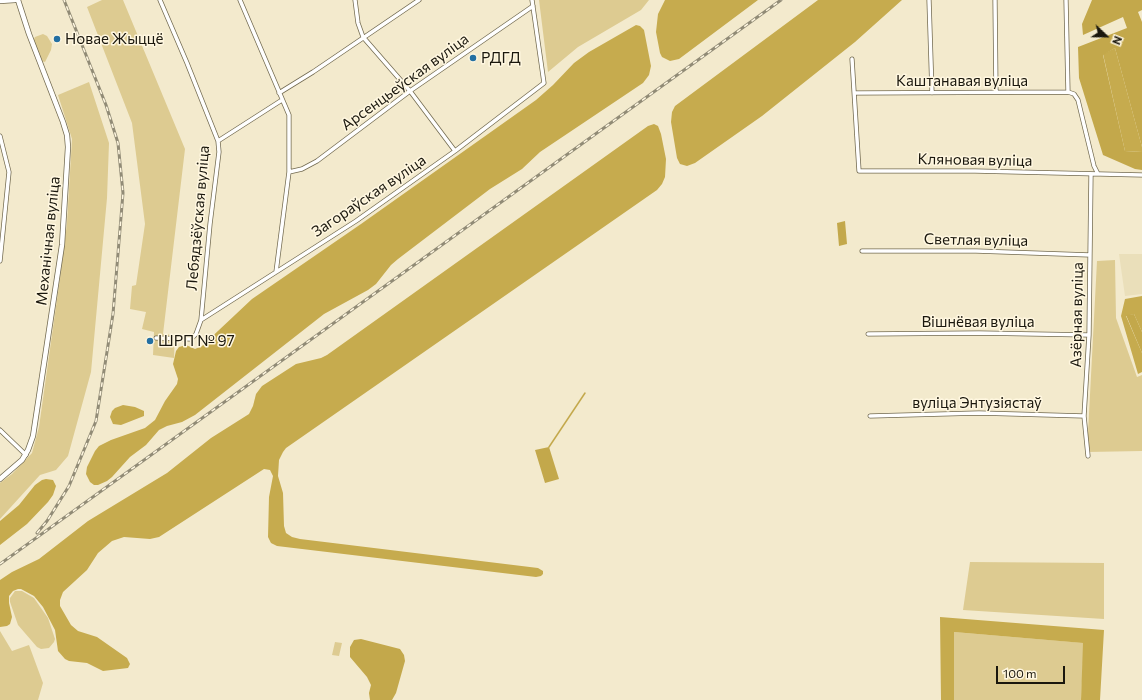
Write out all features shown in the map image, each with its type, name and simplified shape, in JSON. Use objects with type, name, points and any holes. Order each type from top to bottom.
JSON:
[{"type":"street","points":[[0,1],[16,0]]},
{"type":"street","name":"Механічная вуліца","points":[[0,479],[16,466],[26,454],[34,428],[59,268],[64,219],[68,146],[67,135],[63,122],[16,0]]},
{"type":"street","name":"Лебядзёўская вуліца","points":[[156,338],[191,339],[196,334],[201,320],[210,224],[219,152],[218,141],[160,0]]},
{"type":"street","points":[[240,0],[289,115],[289,172],[276,272]]},
{"type":"street","points":[[356,0],[358,23],[362,37],[410,91],[455,151]]},
{"type":"street","points":[[279,93],[313,72],[362,37],[419,0]]},
{"type":"street","points":[[532,0],[533,6]]},
{"type":"street","points":[[930,0],[932,93]]},
{"type":"street","points":[[995,0],[996,92]]},
{"type":"street","points":[[1066,0],[1068,92],[1074,94],[1078,100],[1094,166],[1098,174]]},
{"type":"street","name":"Загораўская вуліца","points":[[201,320],[356,221],[455,151],[544,83],[533,6]]},
{"type":"street","name":"Арсенцьеўская вуліца","points":[[289,172],[302,170],[317,160],[410,91],[533,6]]},
{"type":"street","points":[[852,58],[855,93]]},
{"type":"street","name":"Каштанавая вуліца","points":[[855,93],[1068,92]]},
{"type":"street","name":"Кляновая вуліца","points":[[855,93],[859,171],[975,171],[1142,175]]},
{"type":"street","points":[[218,141],[282,100]]},
{"type":"street","points":[[0,136],[9,172],[0,261]]},
{"type":"street","name":"Азёрная вуліца","points":[[1088,456],[1084,416],[1089,335],[1091,174]]},
{"type":"street","name":"Светлая вуліца","points":[[862,251],[976,251],[1090,255]]},
{"type":"street","name":"Вішнёвая вуліца","points":[[868,334],[979,333],[1089,335]]},
{"type":"street","name":"вуліца Энтузіястаў","points":[[870,416],[979,413],[1084,416]]},
{"type":"street","points":[[0,430],[26,454]]},
{"type":"shaded area","points":[[102,0],[123,0],[185,149],[163,334],[175,335],[174,358],[153,355],[154,332],[142,329],[146,312],[130,309],[132,286],[136,285],[145,224],[132,123],[87,7]]},
{"type":"shaded area","points":[[539,0],[649,0],[641,10],[578,47],[548,72]]},
{"type":"shaded area","points":[[665,0],[758,0],[679,59],[670,61],[662,57],[660,53],[656,32],[658,14]]},
{"type":"shaded area","points":[[818,0],[902,0],[855,42],[762,116],[695,163],[687,166],[680,164],[677,158],[671,122],[672,112],[675,106]]},
{"type":"shaded area","points":[[1092,0],[1142,0],[1142,10],[1138,12],[1142,22],[1142,147],[1115,48],[1103,55],[1125,151],[1142,152],[1142,170],[1135,169],[1103,155],[1079,78],[1078,47],[1127,28],[1123,17],[1083,35],[1082,24]]},
{"type":"shaded area","points":[[636,25],[640,26],[644,30],[651,66],[649,75],[643,83],[540,152],[522,169],[490,189],[398,259],[391,265],[376,284],[324,314],[195,415],[182,422],[159,430],[146,445],[130,457],[107,481],[98,485],[94,485],[90,482],[86,474],[87,467],[99,446],[111,440],[145,428],[155,420],[165,401],[177,384],[178,379],[173,364],[176,351],[179,347],[186,345],[195,349],[202,346],[252,299],[536,100],[574,63],[589,52]]},
{"type":"shaded area","points":[[43,34],[47,36],[52,44],[51,50],[45,62],[41,61],[33,41],[35,37]]},
{"type":"shaded area","points":[[1115,48],[1142,147],[1142,152],[1125,151],[1103,54]]},
{"type":"shaded area","points":[[89,82],[109,143],[107,198],[91,372],[68,456],[56,470],[40,475],[0,519],[0,483],[12,474],[32,453],[39,427],[60,278],[67,223],[72,139],[58,95]]},
{"type":"shaded area","points":[[654,124],[658,126],[661,134],[666,159],[665,177],[657,190],[286,448],[279,460],[278,476],[283,493],[284,526],[286,533],[292,537],[538,568],[543,571],[541,576],[536,577],[277,546],[271,543],[268,537],[269,497],[273,476],[270,470],[264,469],[159,537],[150,539],[124,537],[112,541],[98,553],[87,570],[63,592],[60,600],[60,606],[71,625],[78,631],[97,637],[127,658],[130,664],[128,668],[103,671],[87,663],[69,661],[65,659],[58,651],[55,630],[43,607],[34,596],[21,589],[13,591],[9,596],[12,617],[10,624],[0,627],[0,580],[12,572],[39,559],[88,521],[167,473],[211,438],[249,414],[256,394],[262,386],[296,364],[321,358],[327,355],[648,126]]},
{"type":"shaded area","points":[[845,221],[847,244],[839,246],[837,223]]},
{"type":"shaded area","points":[[1119,254],[1142,254],[1142,294],[1125,296]]},
{"type":"shaded area","points":[[1115,260],[1116,318],[1137,377],[1142,375],[1142,451],[1087,452],[1097,261]]},
{"type":"shaded area","points":[[1142,296],[1142,332],[1134,314],[1126,316],[1142,353],[1142,372],[1138,374],[1121,316],[1125,299]]},
{"type":"shaded area","points":[[1134,314],[1142,332],[1142,353],[1126,315]]},
{"type":"shaded area","points":[[123,405],[135,407],[144,411],[144,416],[121,425],[113,424],[110,417],[112,411]]},
{"type":"shaded area","points":[[549,447],[559,479],[545,483],[535,450]]},
{"type":"shaded area","points":[[46,479],[53,480],[56,486],[53,495],[27,524],[0,545],[0,521],[19,505],[35,485]]},
{"type":"shaded area","points":[[970,562],[1104,563],[1104,619],[963,610]]},
{"type":"shaded area","points":[[15,591],[22,591],[34,598],[48,618],[55,639],[49,648],[41,649],[37,647],[18,625],[10,602],[10,598]]},
{"type":"shaded area","points":[[940,617],[1104,630],[1100,700],[1081,700],[1083,643],[954,632],[954,700],[941,700]]},
{"type":"shaded area","points":[[0,631],[12,651],[29,645],[43,683],[38,700],[0,700]]},
{"type":"shaded area","points":[[954,632],[1084,643],[1081,700],[954,700]]},
{"type":"shaded area","points":[[361,639],[400,649],[404,655],[405,661],[396,693],[392,700],[370,700],[369,693],[371,685],[367,677],[350,657],[350,647],[354,640]]},
{"type":"shaded area","points":[[335,642],[342,643],[339,656],[332,655]]},
{"type":"waterway","points":[[549,447],[585,393]]},
{"type":"railway","points":[[37,533],[47,521],[69,486],[96,421],[113,314],[123,193],[118,143],[106,105],[64,0]]},
{"type":"railway","points":[[0,564],[781,0]]},
{"type":"place","name":"Новае Жыццё","points":[[57,39]]},
{"type":"place","name":"РДГД","points":[[473,58]]},
{"type":"place","name":"ШРП № 97","points":[[150,341]]}]
